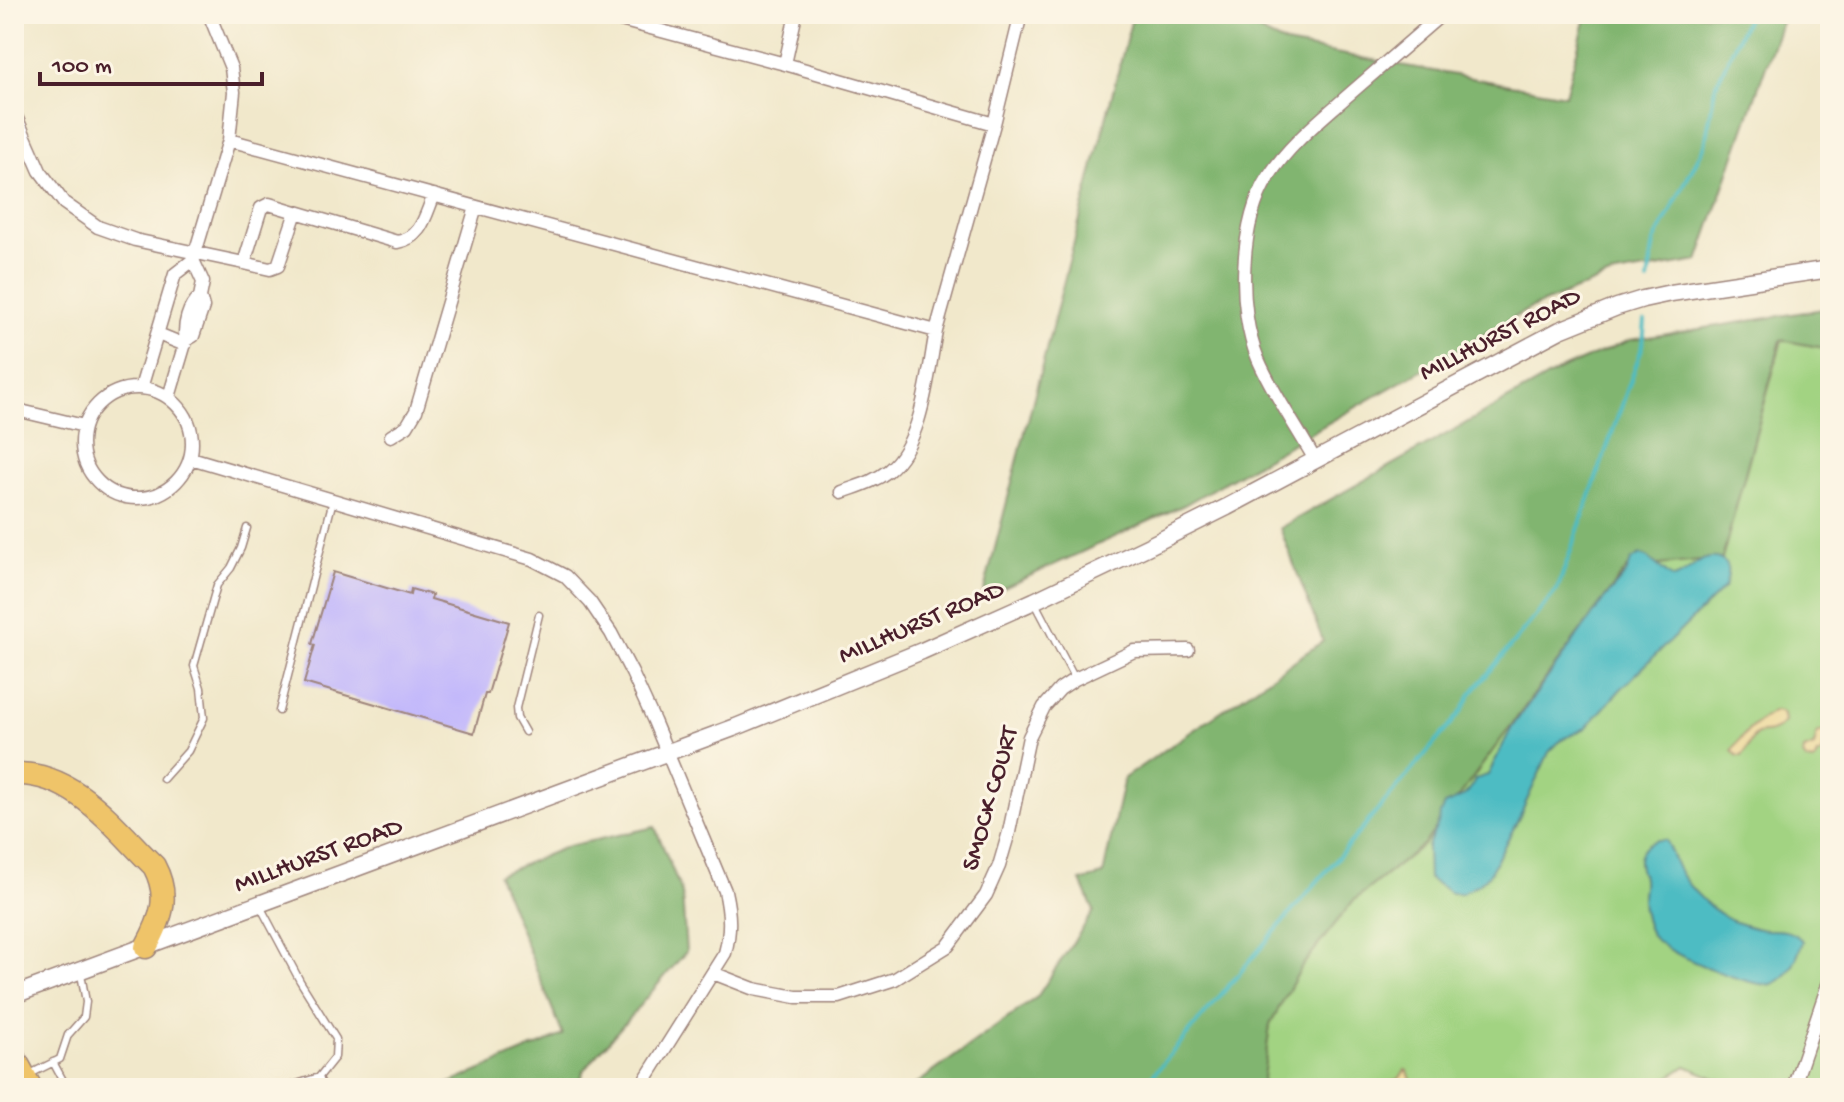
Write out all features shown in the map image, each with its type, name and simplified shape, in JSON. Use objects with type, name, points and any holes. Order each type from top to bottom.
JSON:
[{"type":"highway","points":[[14,774],[49,778],[74,791],[154,866],[161,878],[164,900],[155,931],[146,947]]},
{"type":"street","points":[[141,388],[175,274],[194,256],[229,140],[234,92],[231,68],[209,14]]},
{"type":"street","points":[[598,14],[994,124]]},
{"type":"street","points":[[785,64],[796,14]]},
{"type":"street","points":[[842,492],[889,471],[905,454],[920,415],[936,331],[994,124],[1021,14]]},
{"type":"street","points":[[1315,460],[1258,359],[1249,329],[1243,266],[1257,201],[1268,177],[1295,142],[1442,14]]},
{"type":"street","points":[[14,112],[40,171],[64,203],[98,227],[194,256],[270,269],[278,266],[296,212]]},
{"type":"street","points":[[229,140],[936,331]]},
{"type":"street","points":[[244,263],[261,208],[269,204],[397,242],[409,240],[417,234],[434,195]]},
{"type":"street","points":[[391,436],[407,426],[416,411],[476,207]]},
{"type":"street","points":[[169,397],[186,342],[193,336],[203,307],[200,297],[203,282],[194,256]]},
{"type":"street","name":"MILLHURST ROAD","points":[[14,995],[736,727],[841,685],[1034,601],[1160,541],[1560,330],[1606,311],[1671,293],[1830,269]]},
{"type":"street","points":[[158,334],[186,342]]},
{"type":"street","points":[[133,387],[152,389],[169,397],[182,410],[190,426],[193,444],[191,458],[181,477],[169,489],[152,497],[135,499],[117,495],[102,486],[90,473],[83,455],[82,436],[84,426],[99,402],[114,391],[133,387]]},
{"type":"street","points":[[14,407],[84,426]]},
{"type":"street","points":[[191,458],[532,559],[565,576],[590,602],[632,673],[725,891],[729,911],[730,936],[725,953],[640,1088]]},
{"type":"street","name":"SMOCK COURT","points":[[713,973],[754,989],[796,997],[839,997],[895,979],[948,946],[986,895],[999,866],[1029,737],[1044,707],[1060,689],[1075,679],[1134,651],[1188,650]]},
{"type":"street","points":[[1793,1088],[1830,979]]},
{"type":"lane","points":[[279,711],[333,500]]},
{"type":"lane","points":[[163,779],[188,751],[204,718],[201,688],[194,666],[217,585],[231,568],[247,528]]},
{"type":"lane","points":[[1034,601],[1075,679]]},
{"type":"lane","points":[[525,732],[517,718],[516,708],[539,615]]},
{"type":"lane","points":[[259,904],[300,981],[336,1039],[335,1057],[319,1077],[284,1088]]},
{"type":"lane","points":[[23,1074],[60,1059],[68,1035],[84,1017],[86,1002],[81,970]]},
{"type":"lane","points":[[53,1062],[67,1088]]},
{"type":"lane","points":[[319,1077],[323,1088]]},
{"type":"green space","points":[[1133,14],[1224,14],[1286,44],[1565,95],[1587,14],[1784,14],[1698,261],[1610,276],[1529,309],[1184,505],[982,598]]},
{"type":"green space","points":[[1830,308],[1830,349],[1781,340],[1722,559],[1627,568],[1424,844],[1353,901],[1302,966],[1270,1024],[1262,1085],[1259,1088],[911,1088],[1037,997],[1094,911],[1081,881],[1103,875],[1124,778],[1323,641],[1280,528],[1562,369],[1630,340]]},
{"type":"green space","points":[[1782,340],[1830,349],[1830,1088],[1739,1088],[1686,1066],[1653,1088],[1259,1088],[1262,1085],[1270,1024],[1302,966],[1353,901],[1424,844],[1627,568],[1722,558]]},
{"type":"green space","points":[[655,827],[682,893],[686,952],[583,1071],[580,1088],[439,1088],[563,1035],[498,875],[568,846]]},
{"type":"sand","points":[[1774,711],[1783,715],[1784,722],[1779,727],[1755,736],[1742,756],[1732,751],[1750,729]]},
{"type":"sand","points":[[1824,731],[1830,733],[1830,747],[1824,746],[1822,754],[1817,755],[1814,762],[1807,761],[1803,756],[1804,750],[1814,746],[1817,734]]},
{"type":"sand","points":[[1405,1070],[1411,1080],[1409,1088],[1386,1088],[1388,1083],[1399,1079]]},
{"type":"water","points":[[1640,555],[1673,578],[1701,561],[1719,559],[1728,567],[1725,587],[1620,690],[1586,728],[1562,739],[1549,752],[1490,873],[1462,893],[1451,893],[1428,878],[1427,847],[1444,805],[1467,793],[1475,779],[1488,775],[1512,727],[1605,598],[1626,574],[1631,561]]},
{"type":"water","points":[[1657,840],[1665,840],[1689,885],[1721,915],[1753,928],[1787,931],[1803,941],[1784,977],[1772,984],[1762,984],[1730,976],[1675,953],[1654,938],[1644,913],[1639,858],[1642,850]]},
{"type":"building","points":[[333,572],[410,595],[411,589],[432,595],[431,599],[509,622],[474,733],[304,683]]},
{"type":"waterway","points":[[1648,281],[1654,242],[1705,145],[1715,87],[1749,14]]},
{"type":"waterway","points":[[1142,1088],[1462,711],[1471,694],[1557,590],[1643,345],[1645,321]]}]
